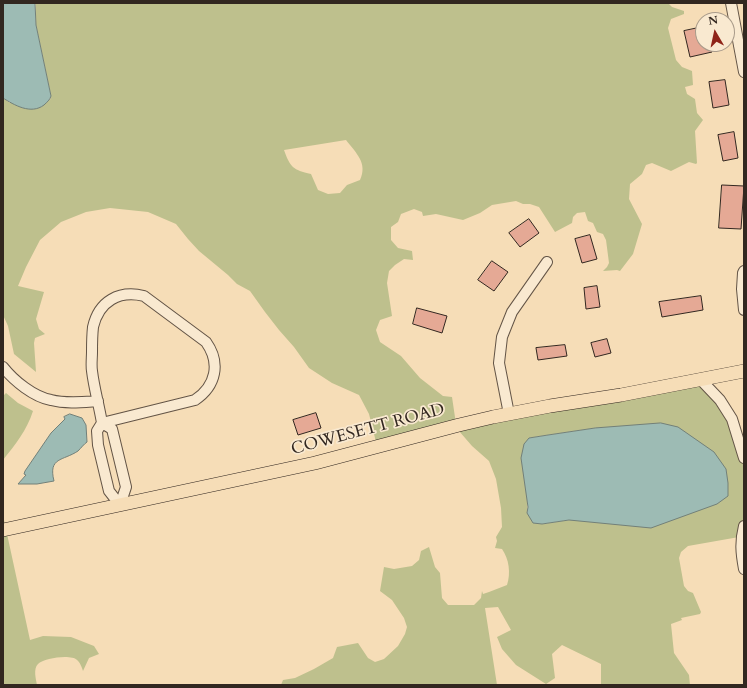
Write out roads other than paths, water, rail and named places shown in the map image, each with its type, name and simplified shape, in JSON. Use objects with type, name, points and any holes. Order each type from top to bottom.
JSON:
[{"type":"main road","name":"COWESETT ROAD","points":[[3,530],[315,463],[459,425],[509,414],[744,372]]},
{"type":"street","points":[[731,3],[744,72]]},
{"type":"street","points":[[509,414],[499,363],[502,337],[512,312],[547,262]]},
{"type":"street","points":[[744,271],[742,289],[744,310]]},
{"type":"street","points":[[102,422],[195,400],[210,386],[214,375],[215,363],[212,352],[206,342],[144,296],[127,294],[109,300],[96,319],[92,335],[92,370],[102,422],[97,430],[97,439],[109,491],[120,506]]},
{"type":"street","points":[[3,367],[12,377],[29,390],[51,400],[80,402],[98,401]]},
{"type":"street","points":[[701,380],[720,400],[732,418],[744,458]]},
{"type":"street","points":[[102,422],[112,429],[126,487],[120,506]]},
{"type":"street","points":[[744,526],[740,548],[744,569]]},
{"type":"water","points":[[3,3],[35,3],[36,25],[51,96],[44,105],[39,108],[23,108],[3,98]]},
{"type":"water","points":[[70,414],[82,418],[86,425],[87,442],[78,451],[55,464],[53,468],[54,481],[37,484],[18,484],[26,475],[24,474],[25,471],[51,433],[65,419],[64,417]]},
{"type":"water","points":[[661,423],[678,427],[714,452],[726,469],[728,496],[717,504],[651,528],[569,520],[542,524],[533,523],[527,513],[528,507],[521,458],[524,444],[529,438],[595,428]]}]
